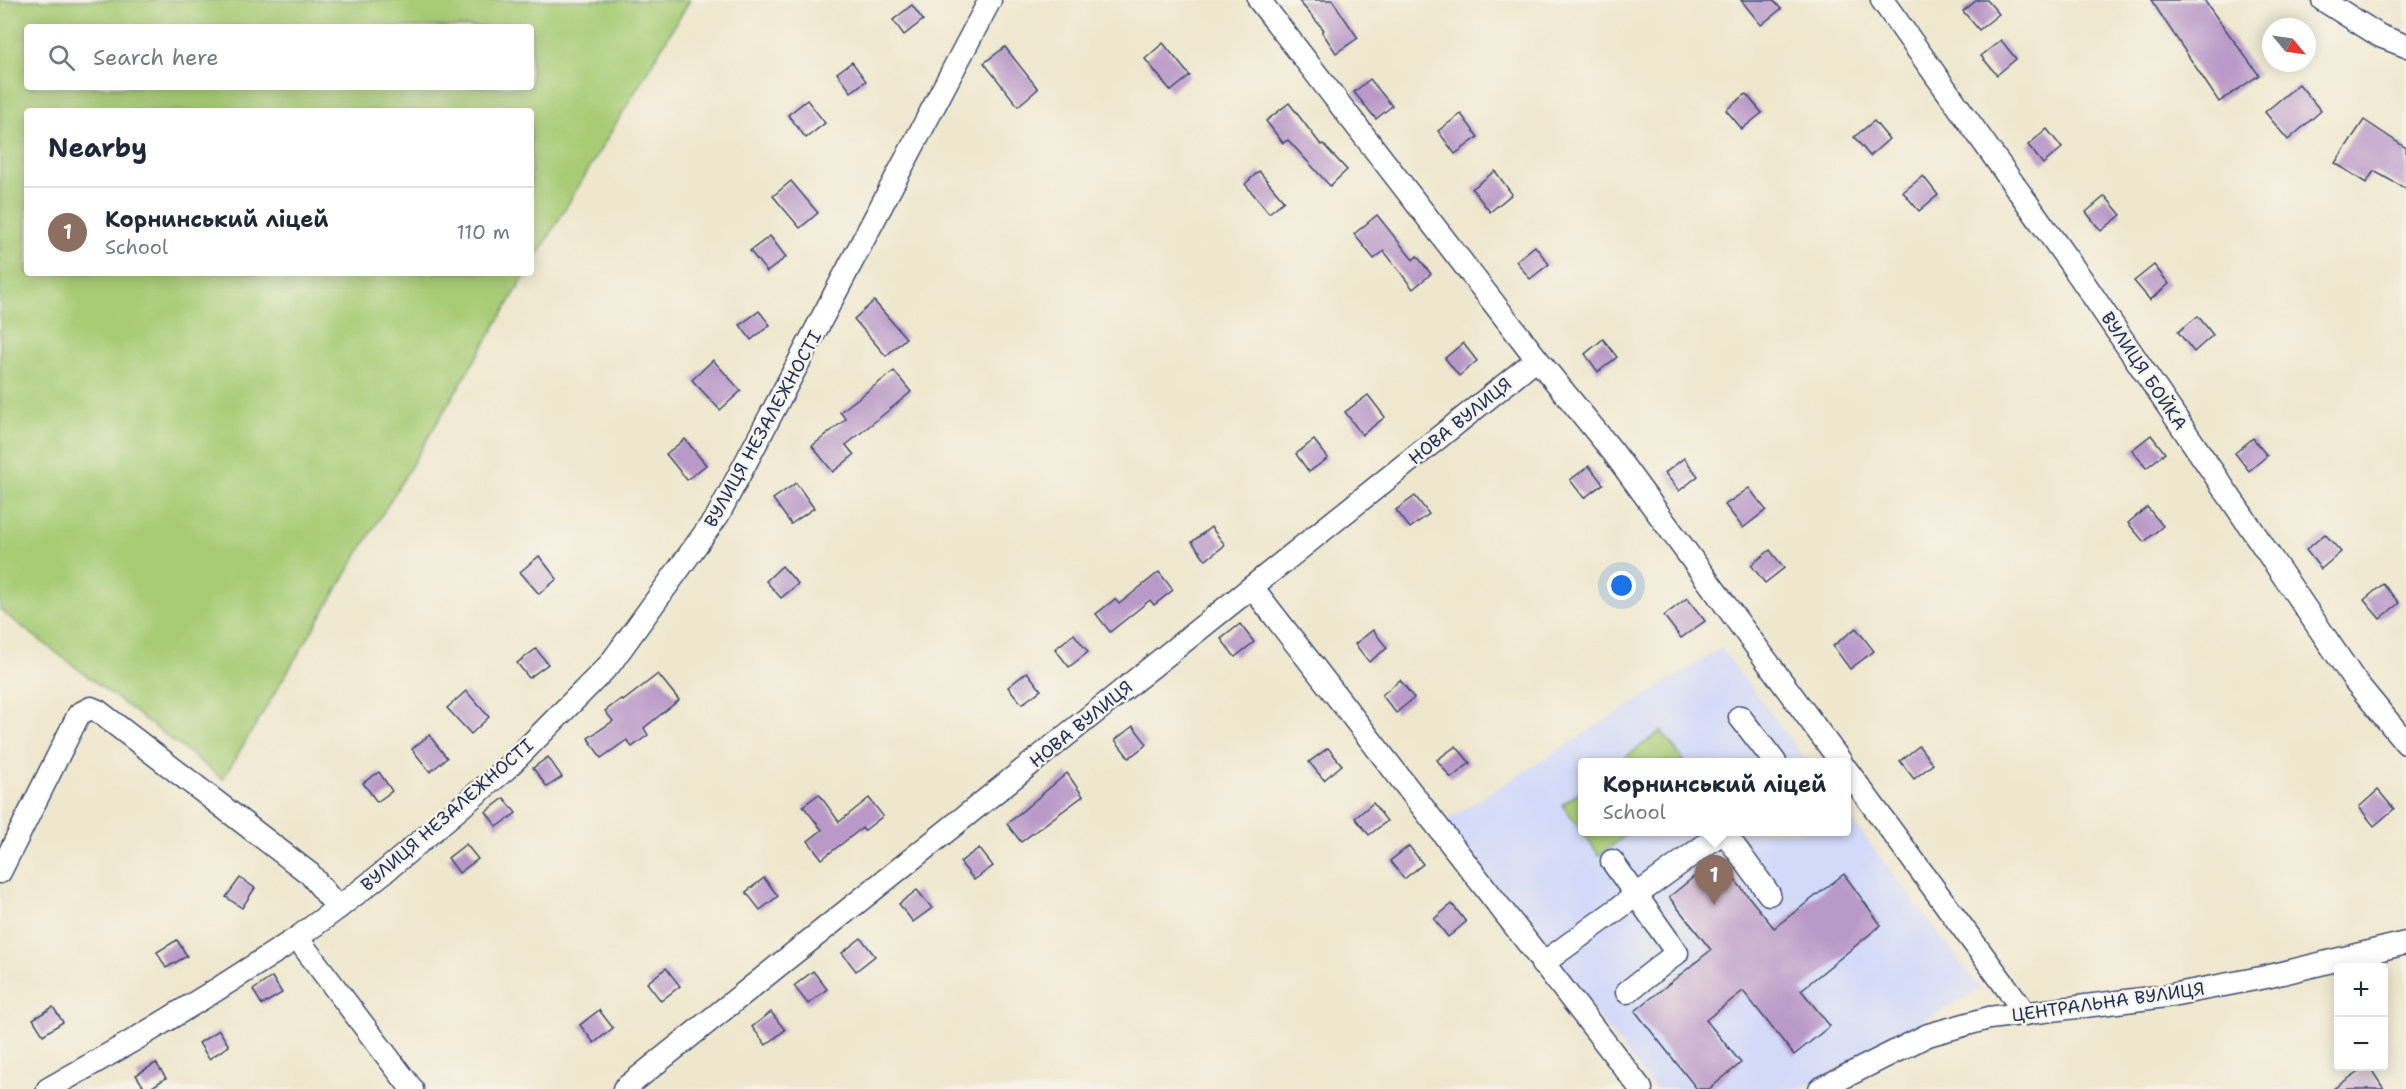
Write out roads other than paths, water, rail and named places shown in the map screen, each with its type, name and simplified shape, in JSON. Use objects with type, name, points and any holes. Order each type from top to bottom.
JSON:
[{"type":"street","name":"ВУЛИЦЯ НЕЗАЛЕЖНОСТІ","points":[[48,1089],[134,1040],[297,938],[338,908],[507,768],[610,664],[718,515],[990,0]]},
{"type":"street","points":[[1259,0],[1537,359],[1613,452],[1832,758]]},
{"type":"street","name":"ВУЛИЦЯ БОЙКА","points":[[1882,0],[2080,277],[2355,681],[2406,743]]},
{"type":"street","points":[[2324,0],[2380,36],[2406,46]]},
{"type":"street","name":"НОВА ВУЛИЦЯ","points":[[624,1089],[1537,359]]},
{"type":"street","points":[[1252,587],[1641,1089]]},
{"type":"street","points":[[0,872],[79,714],[91,708],[99,711],[310,874],[338,908]]},
{"type":"street","points":[[1740,717],[1772,758]]},
{"type":"street","points":[[1851,783],[2026,1014]]},
{"type":"street","points":[[1542,964],[1717,836]]},
{"type":"street","points":[[1728,836],[1769,894]]},
{"type":"street","points":[[1611,861],[1637,894],[1677,953],[1628,992]]},
{"type":"street","points":[[297,938],[412,1089]]},
{"type":"street","name":"ЦЕНТРАЛЬНА ВУЛИЦЯ","points":[[1820,1089],[1928,1035],[1989,1018],[2166,996],[2266,977],[2406,943]]},
{"type":"place","name":"Корнинський ліцей","points":[[1714,905]]}]
